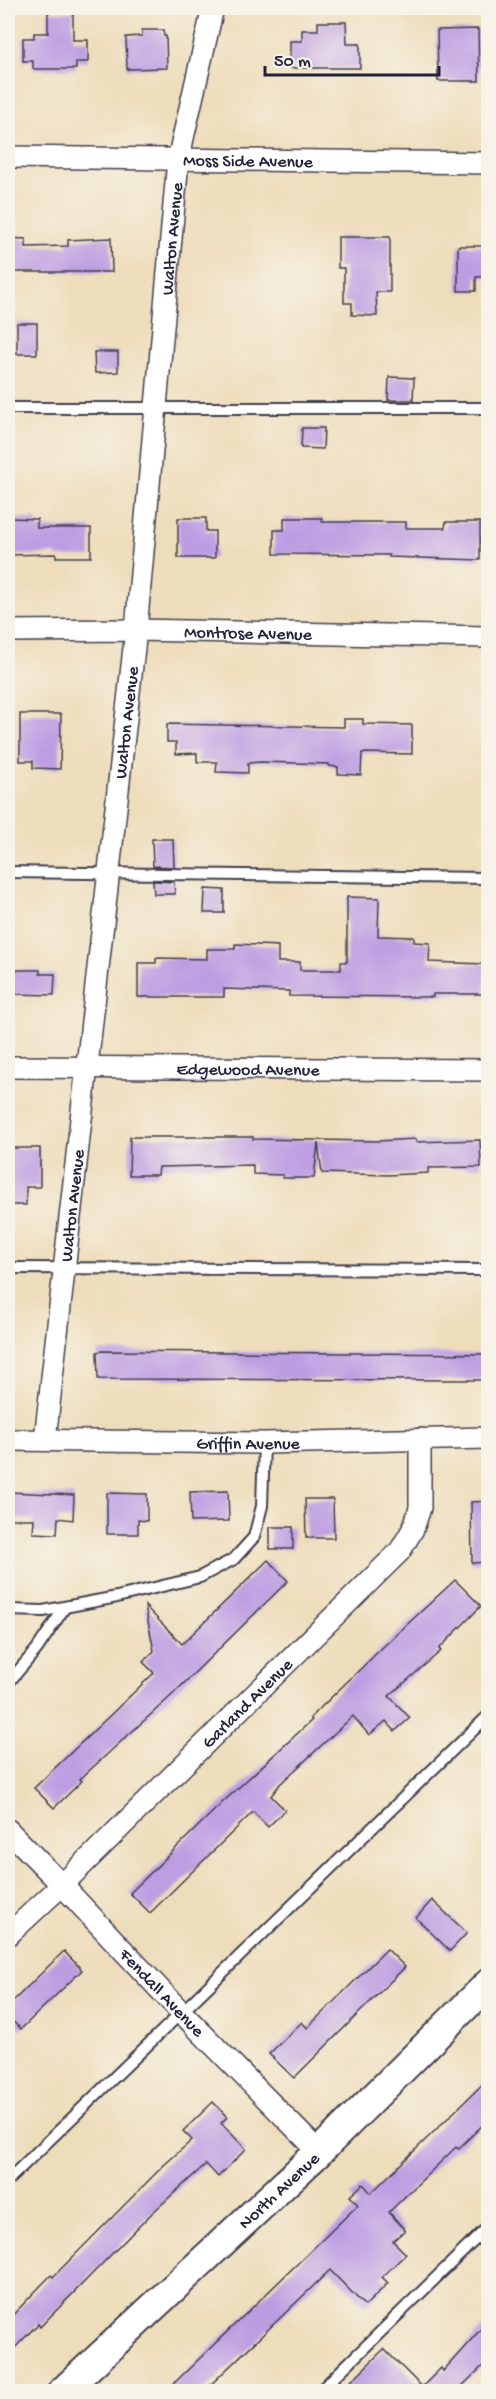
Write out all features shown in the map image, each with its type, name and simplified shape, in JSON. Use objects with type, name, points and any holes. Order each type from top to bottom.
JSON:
[{"type":"street","name":"Walton Avenue","points":[[45,1440],[136,630],[178,160],[213,8]]},
{"type":"street","name":"Moss Side Avenue","points":[[8,157],[489,163]]},
{"type":"street","name":"Montrose Avenue","points":[[8,631],[136,630],[489,637]]},
{"type":"street","name":"Edgewood Avenue","points":[[8,1067],[489,1070]]},
{"type":"street","name":"Garland Avenue","points":[[8,1935],[62,1885],[400,1551],[413,1529],[420,1508],[420,1438]]},
{"type":"street","name":"Griffin Avenue","points":[[8,1440],[264,1443],[489,1438]]},
{"type":"street","name":"Fendall Avenue","points":[[8,1830],[181,2012],[320,2152]]},
{"type":"street","name":"North Avenue","points":[[62,2391],[320,2152],[489,1984]]},
{"type":"lane","points":[[8,408],[489,408]]},
{"type":"lane","points":[[8,872],[489,878]]},
{"type":"lane","points":[[8,1268],[489,1270]]},
{"type":"lane","points":[[8,1610],[43,1611],[117,1597],[201,1577],[234,1559],[254,1537],[262,1506],[264,1443]]},
{"type":"lane","points":[[8,1683],[37,1649],[65,1607]]},
{"type":"lane","points":[[8,2180],[489,1716]]},
{"type":"lane","points":[[319,2391],[489,2227]]},
{"type":"building","points":[[48,12],[73,12],[73,40],[88,40],[88,62],[76,62],[76,69],[33,69],[33,61],[23,61],[23,38],[34,38],[34,33],[48,33]]},
{"type":"building","points":[[318,22],[346,22],[347,44],[360,44],[360,68],[290,68],[290,41],[302,41],[302,30],[318,30]]},
{"type":"building","points":[[478,29],[479,81],[438,81],[437,30]]},
{"type":"building","points":[[142,30],[163,30],[166,36],[167,68],[127,69],[126,37],[142,36]]},
{"type":"building","points":[[338,237],[390,237],[390,292],[376,292],[377,316],[352,315],[352,303],[344,303],[344,268],[338,268]]},
{"type":"building","points":[[8,238],[26,239],[26,247],[68,246],[68,240],[111,238],[112,272],[8,272]]},
{"type":"building","points":[[458,246],[489,246],[489,277],[476,277],[476,291],[458,291]]},
{"type":"building","points":[[17,323],[37,323],[37,354],[17,354]]},
{"type":"building","points":[[94,352],[118,352],[118,372],[95,373]]},
{"type":"building","points":[[389,377],[414,378],[413,400],[388,400]]},
{"type":"building","points":[[302,428],[324,428],[323,449],[301,448]]},
{"type":"building","points":[[8,518],[37,519],[37,528],[91,528],[91,557],[56,557],[56,554],[8,555]]},
{"type":"building","points":[[178,518],[206,518],[206,531],[215,531],[215,558],[178,558]]},
{"type":"building","points":[[284,518],[322,518],[322,522],[406,522],[406,528],[445,528],[446,522],[480,522],[480,560],[389,557],[389,555],[274,554],[274,530],[284,530]]},
{"type":"building","points":[[20,714],[61,714],[60,769],[33,768],[33,761],[20,761]]},
{"type":"building","points":[[344,719],[363,719],[363,724],[412,725],[412,754],[362,753],[361,775],[338,774],[338,767],[329,766],[329,764],[261,762],[248,763],[248,773],[216,772],[217,762],[197,762],[197,753],[176,754],[176,742],[167,742],[167,724],[344,727]]},
{"type":"building","points":[[152,839],[173,839],[174,867],[153,866]]},
{"type":"building","points":[[153,881],[174,882],[175,894],[154,894]]},
{"type":"building","points":[[205,889],[224,890],[224,913],[204,913]]},
{"type":"building","points":[[347,897],[379,898],[378,936],[414,937],[414,942],[430,943],[429,962],[485,964],[485,994],[433,994],[433,997],[289,996],[289,991],[224,989],[224,997],[138,997],[138,963],[156,963],[156,958],[207,959],[207,949],[235,949],[235,944],[278,946],[278,962],[300,962],[300,970],[341,970],[341,962],[347,962]]},
{"type":"building","points":[[11,970],[40,970],[40,974],[55,974],[54,995],[11,994]]},
{"type":"building","points":[[130,1137],[253,1137],[253,1139],[376,1141],[416,1139],[416,1142],[480,1140],[481,1167],[428,1168],[428,1173],[388,1175],[322,1173],[318,1143],[314,1178],[283,1178],[283,1175],[253,1174],[253,1165],[159,1167],[158,1175],[129,1175]]},
{"type":"building","points":[[8,1148],[40,1148],[40,1187],[26,1187],[26,1205],[8,1205]]},
{"type":"building","points":[[97,1352],[489,1354],[489,1380],[98,1379]]},
{"type":"building","points":[[228,1491],[229,1521],[191,1522],[190,1492]]},
{"type":"building","points":[[8,1492],[74,1495],[73,1520],[58,1518],[57,1534],[33,1533],[34,1519],[8,1519]]},
{"type":"building","points":[[107,1493],[147,1494],[147,1521],[138,1520],[138,1534],[107,1534]]},
{"type":"building","points":[[305,1499],[333,1499],[334,1538],[306,1538]]},
{"type":"building","points":[[489,1501],[489,1562],[472,1563],[471,1502]]},
{"type":"building","points":[[270,1527],[293,1527],[293,1549],[270,1549]]},
{"type":"building","points":[[268,1560],[288,1581],[170,1697],[80,1779],[82,1781],[54,1808],[34,1788],[154,1673],[143,1662],[154,1651],[145,1606],[182,1644]]},
{"type":"building","points":[[455,1580],[481,1606],[439,1649],[441,1651],[389,1696],[410,1718],[395,1731],[386,1721],[369,1735],[353,1716],[280,1784],[271,1796],[285,1810],[268,1827],[253,1812],[150,1913],[130,1893]]},
{"type":"building","points":[[432,1900],[467,1933],[450,1951],[416,1918]]},
{"type":"building","points":[[387,1949],[405,1967],[294,2078],[269,2054],[302,2022],[307,2028]]},
{"type":"building","points":[[64,1951],[82,1970],[21,2029],[8,2017],[8,2006]]},
{"type":"building","points":[[489,2078],[489,2119],[458,2149],[456,2147],[389,2212],[405,2230],[393,2241],[406,2254],[382,2277],[388,2283],[365,2306],[330,2270],[204,2391],[166,2391],[358,2205],[350,2196],[363,2184],[371,2193]]},
{"type":"building","points":[[213,2102],[227,2117],[221,2123],[246,2149],[218,2177],[206,2164],[152,2213],[40,2327],[38,2324],[8,2355],[8,2320],[51,2275],[53,2277],[163,2166],[192,2140],[183,2131]]},
{"type":"building","points":[[489,2320],[489,2360],[460,2388],[463,2391],[341,2391],[384,2349],[422,2387],[441,2368],[443,2371]]}]
